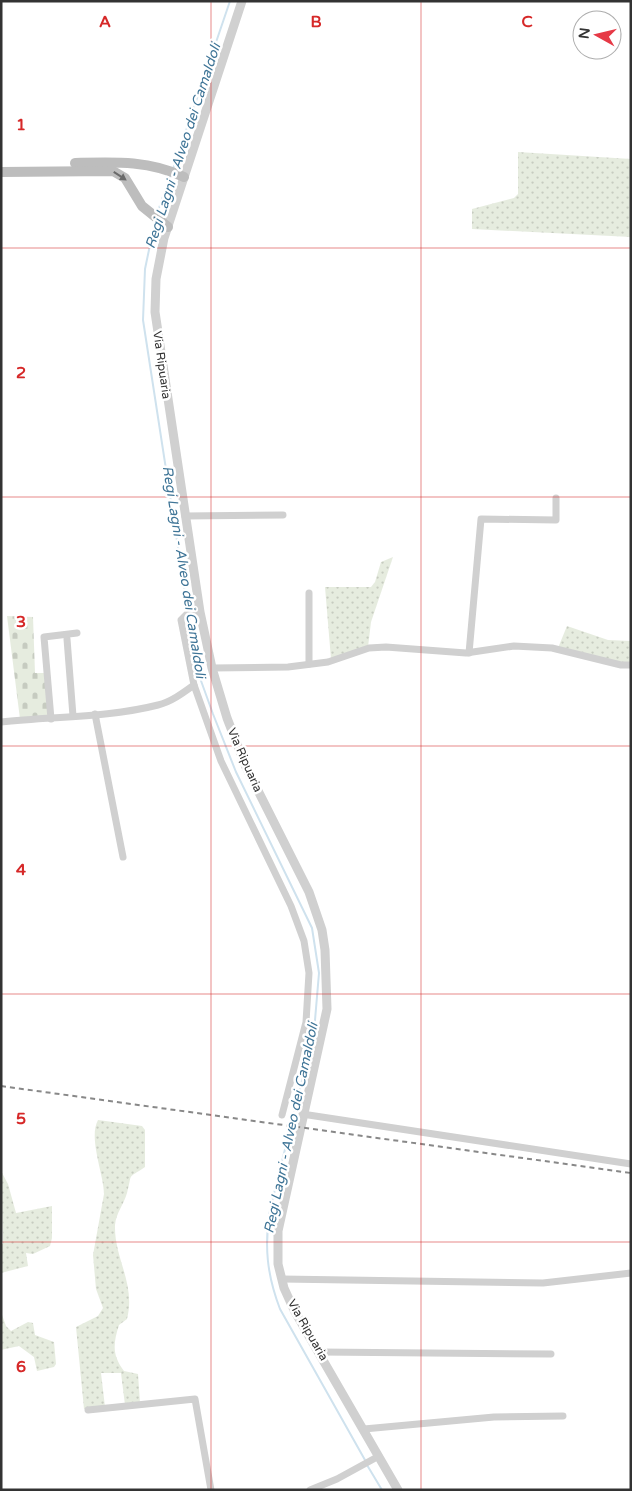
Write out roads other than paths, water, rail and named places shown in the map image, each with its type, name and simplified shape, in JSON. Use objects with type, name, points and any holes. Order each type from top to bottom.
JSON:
[{"type":"main road","points":[[1,166],[118,162],[167,169],[184,177]]},
{"type":"main road","points":[[1,172],[112,171],[125,178],[136,198],[165,225]]},
{"type":"street","name":"Via Ripuaria","points":[[242,1],[184,177],[165,225],[159,262],[155,312],[185,516],[197,613],[227,718],[246,768],[309,892],[322,930],[328,970],[327,1009],[302,1114],[278,1231],[278,1264],[294,1310],[364,1430],[377,1458],[398,1490]]},
{"type":"street","points":[[469,652],[481,519],[556,520],[556,498]]},
{"type":"street","points":[[185,516],[283,515]]},
{"type":"street","points":[[309,593],[309,664]]},
{"type":"street","points":[[197,613],[186,615],[181,620],[194,685],[221,761],[291,906],[304,941],[309,973],[306,1022],[282,1115]]},
{"type":"street","points":[[51,719],[44,637],[77,632]]},
{"type":"street","points":[[66,639],[73,716]]},
{"type":"street","points":[[212,668],[288,667],[328,662],[369,648],[386,647],[469,652],[514,646],[552,648],[621,665],[631,665]]},
{"type":"street","points":[[1,722],[51,719],[158,705],[182,694],[194,685]]},
{"type":"street","points":[[95,714],[123,857]]},
{"type":"street","points":[[302,1114],[631,1164]]},
{"type":"street","points":[[282,1279],[543,1283],[631,1273]]},
{"type":"street","points":[[320,1352],[551,1354]]},
{"type":"street","points":[[88,1410],[195,1399],[212,1490]]},
{"type":"street","points":[[364,1430],[494,1417],[563,1416]]},
{"type":"street","points":[[310,1490],[377,1458]]},
{"type":"waterway","name":"Regi Lagni - Alveo dei Camaldoli","points":[[173,169],[230,1]]},
{"type":"waterway","name":"Regi Lagni - Alveo dei Camaldoli","points":[[157,214],[170,176]]},
{"type":"waterway","name":"Regi Lagni - Alveo dei Camaldoli","points":[[155,221],[145,269],[143,320],[188,612]]},
{"type":"waterway","name":"Regi Lagni - Alveo dei Camaldoli","points":[[189,616],[200,678],[213,714],[236,772],[312,928],[319,973],[314,1032],[270,1210],[267,1236],[268,1260],[272,1284],[280,1309],[365,1460]]},
{"type":"waterway","name":"Regi Lagni - Alveo dei Camaldoli","points":[[367,1465],[382,1490]]},
{"type":"railway","points":[[1,1086],[631,1173]]}]
